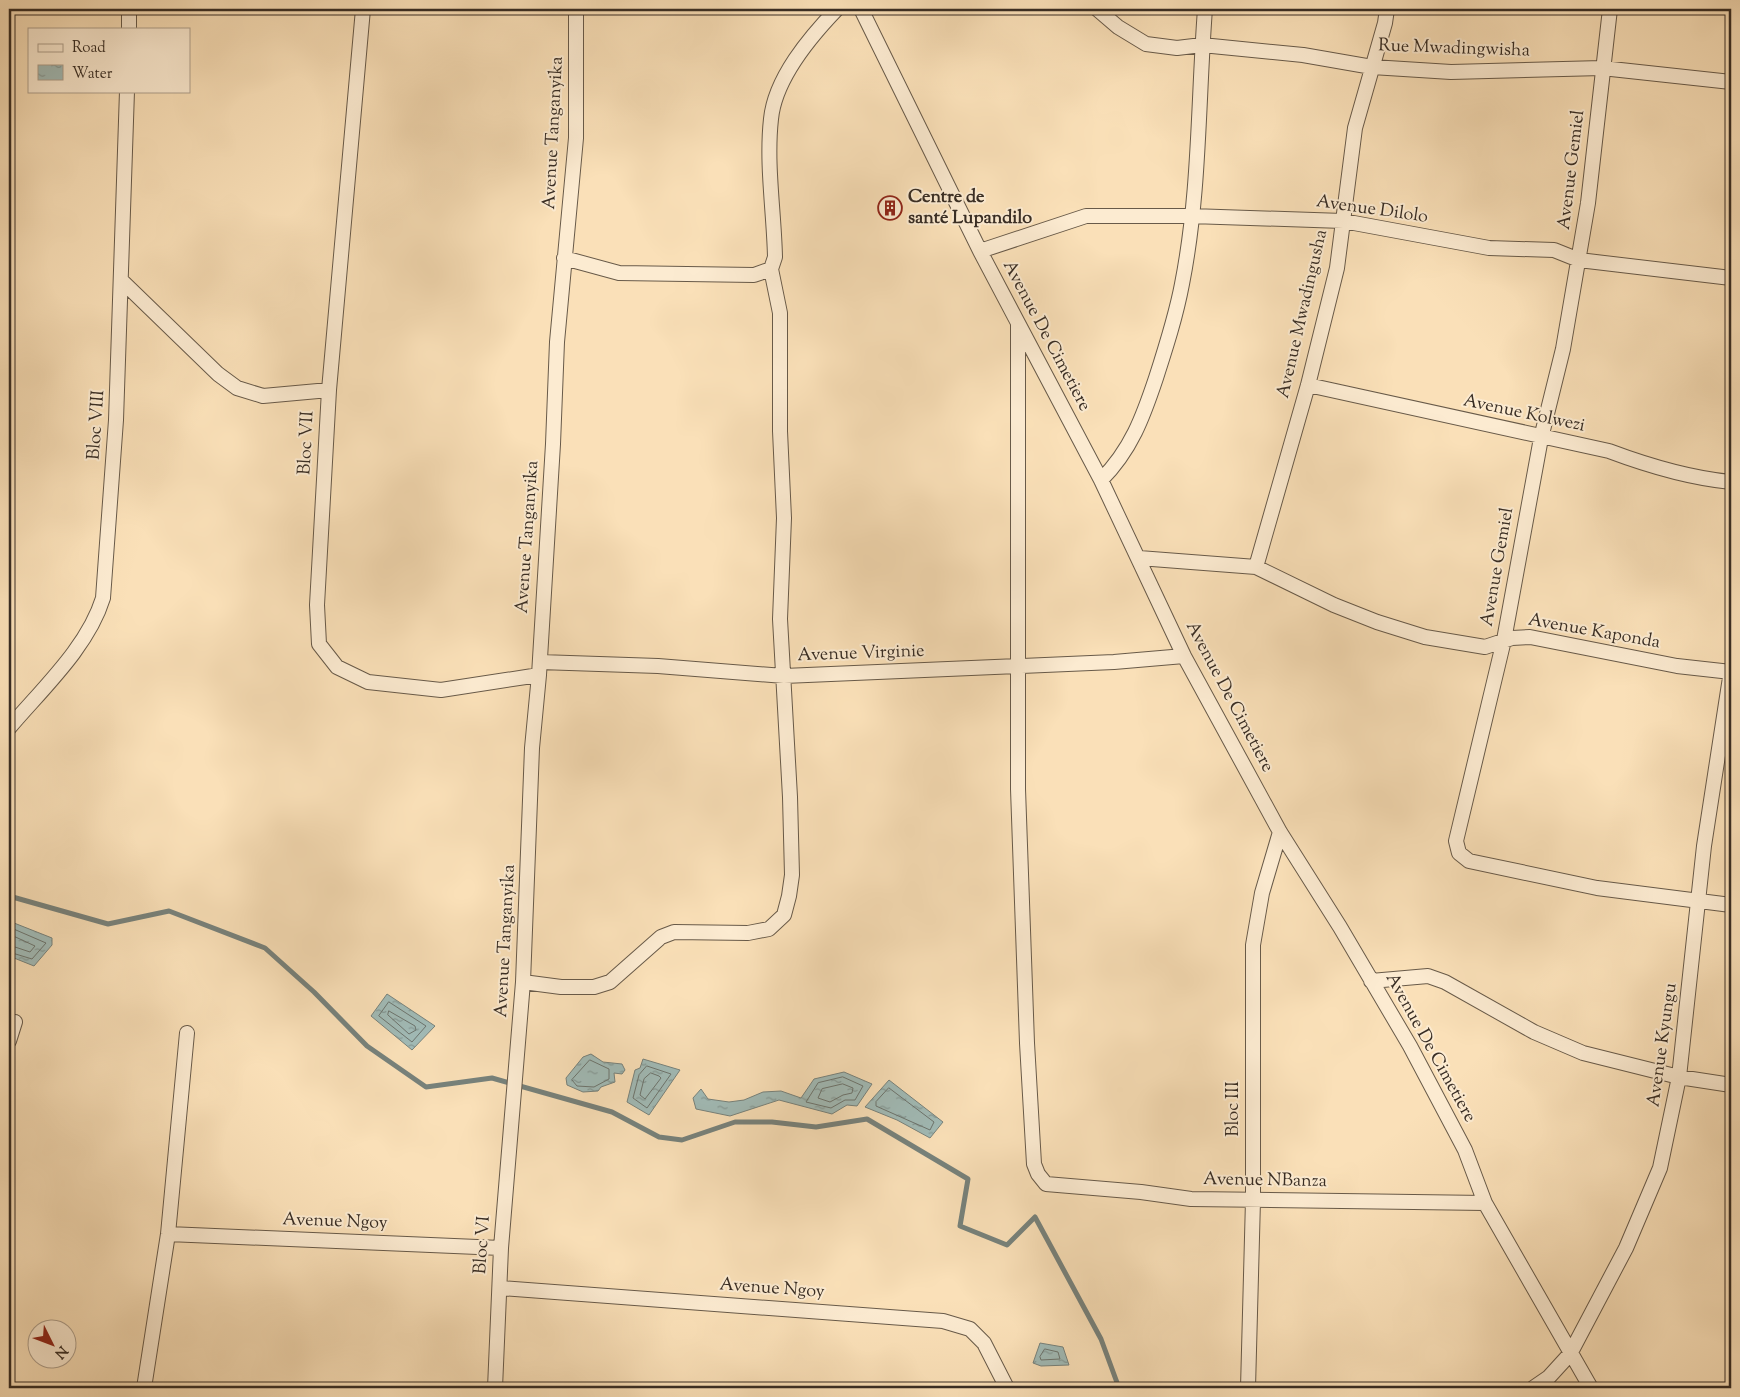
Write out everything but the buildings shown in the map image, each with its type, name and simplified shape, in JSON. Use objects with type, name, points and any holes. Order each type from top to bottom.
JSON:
[{"type":"street","points":[[129,9],[129,28]]},
{"type":"street","name":"Bloc VII","points":[[363,9],[329,390],[317,605],[319,644],[337,666],[368,682],[441,690],[539,669]]},
{"type":"street","name":"Avenue Tanganyika","points":[[515,1104],[523,982],[532,748],[539,669],[553,444],[556,342],[576,138],[576,9]]},
{"type":"street","points":[[523,982],[561,988],[594,987],[610,982],[661,936],[674,932],[748,933],[769,929],[784,915],[792,876],[780,619],[784,518],[780,431],[780,313],[771,269],[775,257],[770,164],[771,118],[779,88],[820,26],[837,9]]},
{"type":"street","name":"Avenue De Cimetiere","points":[[861,9],[980,250],[1101,480],[1184,656],[1280,832],[1340,927],[1453,1127],[1465,1150],[1486,1203],[1591,1388]]},
{"type":"street","name":"Rue Mwadingwisha","points":[[1098,9],[1118,27],[1146,44],[1176,48],[1202,45],[1303,55],[1372,67],[1451,72],[1602,68],[1731,82]]},
{"type":"street","points":[[1101,480],[1117,464],[1130,444],[1144,416],[1172,330],[1182,283],[1191,216],[1205,9]]},
{"type":"street","name":"Avenue Mwadingusha","points":[[1256,567],[1308,385],[1337,268],[1344,221],[1345,194],[1355,128],[1387,9]]},
{"type":"street","name":"Avenue Gemiel","points":[[1610,9],[1595,144],[1579,260],[1563,349],[1541,438],[1504,640],[1458,822],[1456,841],[1459,853],[1469,861],[1597,888],[1731,906]]},
{"type":"street","name":"Bloc VIII","points":[[9,728],[86,636],[97,618],[103,598],[116,420],[127,92]]},
{"type":"street","name":"Avenue Dilolo","points":[[980,250],[1086,216],[1191,216],[1344,221],[1489,248],[1554,250],[1579,260],[1731,278]]},
{"type":"street","points":[[564,258],[628,274],[754,275],[771,269]]},
{"type":"street","points":[[122,281],[218,374],[237,388],[263,396],[329,390]]},
{"type":"street","points":[[1017,666],[1020,487],[1018,322]]},
{"type":"street","name":"Avenue Kolwezi","points":[[1308,385],[1609,452],[1656,468],[1707,480],[1731,482]]},
{"type":"street","points":[[1139,558],[1256,567]]},
{"type":"street","name":"Avenue Kaponda","points":[[1256,567],[1343,608],[1377,622],[1425,637],[1485,647],[1504,640],[1530,636],[1677,666],[1731,672]]},
{"type":"street","name":"Avenue Virginie","points":[[539,669],[658,666],[784,676],[1114,662],[1184,656]]},
{"type":"street","name":"Avenue NBanza","points":[[1017,666],[1027,1043],[1034,1164],[1038,1174],[1046,1184],[1141,1192],[1191,1199],[1486,1203]]},
{"type":"street","name":"Avenue Kyungu","points":[[1533,1388],[1549,1377],[1570,1354],[1626,1248],[1660,1168],[1678,1077],[1714,773],[1731,672]]},
{"type":"street","name":"Bloc III","points":[[1248,1388],[1253,1200],[1253,945],[1262,894],[1280,832]]},
{"type":"street","points":[[1371,981],[1428,976],[1445,982],[1534,1032],[1583,1053],[1678,1077],[1731,1085]]},
{"type":"street","points":[[9,1041],[15,1022]]},
{"type":"street","points":[[144,1388],[168,1234],[187,1033]]},
{"type":"street","name":"Bloc VI","points":[[495,1388],[501,1248],[515,1104]]},
{"type":"street","name":"Avenue Ngoy","points":[[168,1234],[501,1248]]},
{"type":"street","name":"Avenue Ngoy","points":[[500,1288],[943,1321],[970,1329],[984,1343],[1007,1388]]},
{"type":"water","points":[[9,921],[52,938],[52,945],[34,966],[9,956]]},
{"type":"water","points":[[387,994],[435,1026],[412,1050],[371,1016]]},
{"type":"water","points":[[591,1054],[603,1062],[622,1064],[625,1070],[622,1074],[614,1073],[615,1082],[601,1087],[598,1091],[583,1092],[567,1085],[566,1078],[583,1057]]},
{"type":"water","points":[[643,1059],[680,1070],[649,1115],[627,1102],[635,1070],[640,1068]]},
{"type":"water","points":[[844,1072],[872,1084],[857,1106],[847,1105],[832,1114],[779,1100],[730,1116],[696,1109],[693,1098],[701,1089],[708,1099],[729,1102],[744,1100],[763,1092],[781,1091],[801,1098],[814,1079]]},
{"type":"water","points":[[889,1080],[943,1122],[930,1138],[897,1120],[865,1107]]},
{"type":"water","points":[[1040,1343],[1063,1347],[1069,1365],[1041,1366],[1033,1363]]},
{"type":"waterway","points":[[9,896],[108,924],[169,911],[265,948],[314,992],[367,1046],[426,1087],[492,1078],[612,1112],[659,1137],[682,1140],[735,1122],[772,1122],[816,1127],[867,1119],[968,1179],[960,1226],[1007,1245],[1035,1217],[1101,1339],[1119,1388]]},
{"type":"place","name":"Centre de santé Lupandilo","points":[[890,208]]}]
